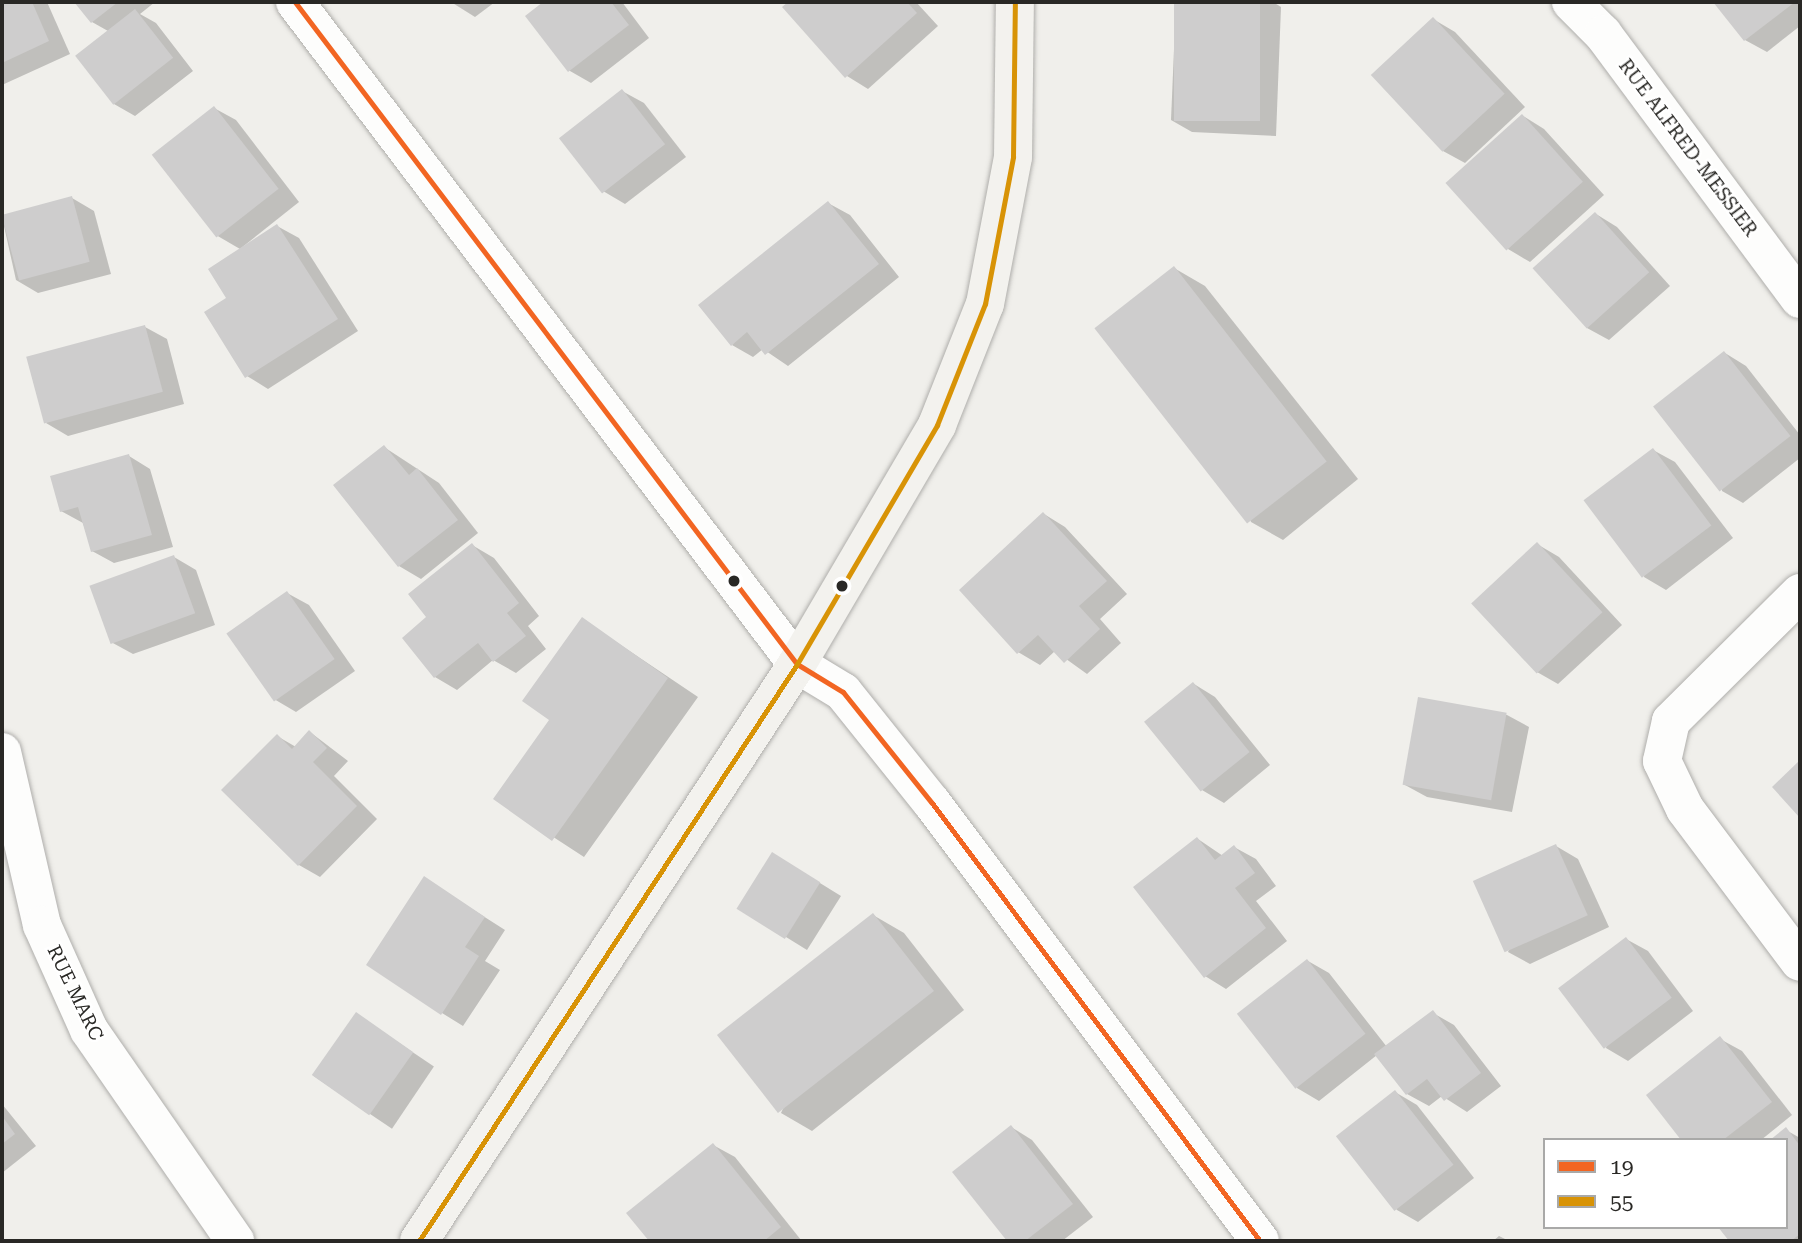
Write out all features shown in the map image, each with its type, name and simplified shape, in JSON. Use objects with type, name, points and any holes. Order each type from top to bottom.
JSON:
[{"type":"main road","points":[[419,1241],[797,664],[937,425],[985,304],[1013,157],[1014,2]]},
{"type":"street","points":[[295,2],[797,664],[843,692],[1260,1241]]},
{"type":"street","name":"RUE ALFRED-MESSIER","points":[[1571,2],[1603,34],[1800,299]]},
{"type":"street","points":[[1800,593],[1671,720],[1662,761],[1685,809],[1800,962]]},
{"type":"street","name":"RUE MARC","points":[[2,752],[42,925],[89,1030],[235,1241]]},
{"type":"building","points":[[2,2],[32,2],[49,41],[2,63]]},
{"type":"building","points":[[74,2],[118,2],[91,23]]},
{"type":"building","points":[[543,2],[611,2],[629,25],[568,72],[525,16]]},
{"type":"building","points":[[788,2],[907,2],[917,13],[845,78],[782,7]]},
{"type":"building","points":[[1174,2],[1260,2],[1260,121],[1174,121]]},
{"type":"building","points":[[1713,2],[1795,2],[1744,41]]},
{"type":"building","points":[[135,9],[173,58],[113,105],[75,56]]},
{"type":"building","points":[[1433,17],[1505,94],[1442,152],[1371,75]]},
{"type":"building","points":[[622,89],[665,144],[602,193],[559,138]]},
{"type":"building","points":[[214,106],[279,189],[216,237],[152,155]]},
{"type":"building","points":[[1522,114],[1583,182],[1506,251],[1445,183]]},
{"type":"building","points":[[72,196],[90,262],[19,281],[2,215]]},
{"type":"building","points":[[828,201],[879,264],[765,355],[747,332],[731,346],[698,305]]},
{"type":"building","points":[[1595,212],[1649,272],[1587,328],[1533,268]]},
{"type":"building","points":[[277,224],[338,319],[245,378],[204,312],[226,298],[208,269]]},
{"type":"building","points":[[1174,266],[1327,461],[1247,524],[1094,328]]},
{"type":"building","points":[[145,325],[163,392],[44,423],[26,357]]},
{"type":"building","points":[[1724,351],[1790,436],[1720,492],[1653,406]]},
{"type":"building","points":[[384,445],[409,475],[417,468],[458,520],[398,567],[333,485]]},
{"type":"building","points":[[1653,448],[1711,525],[1642,578],[1584,500]]},
{"type":"building","points":[[129,454],[152,535],[91,552],[78,507],[60,512],[50,476]]},
{"type":"building","points":[[1043,512],[1107,581],[1079,606],[1100,629],[1064,663],[1038,635],[1017,654],[959,590]]},
{"type":"building","points":[[1537,542],[1602,612],[1537,674],[1471,603]]},
{"type":"building","points":[[472,543],[519,603],[507,613],[526,636],[493,662],[478,643],[434,678],[402,638],[426,617],[408,594]]},
{"type":"building","points":[[174,555],[195,613],[111,644],[89,586]]},
{"type":"building","points":[[287,591],[335,659],[274,701],[226,633]]},
{"type":"building","points":[[582,617],[668,678],[552,841],[493,799],[549,720],[522,701]]},
{"type":"building","points":[[1193,682],[1250,752],[1201,792],[1144,722]]},
{"type":"building","points":[[1418,697],[1507,713],[1491,800],[1403,785]]},
{"type":"building","points":[[309,730],[327,748],[313,762],[357,806],[298,866],[221,790],[277,734],[292,749]]},
{"type":"building","points":[[1800,760],[1800,818],[1772,787]]},
{"type":"building","points":[[1197,837],[1215,860],[1234,845],[1255,873],[1235,888],[1266,928],[1204,978],[1133,887]]},
{"type":"building","points":[[1556,844],[1588,915],[1505,952],[1473,881]]},
{"type":"building","points":[[772,852],[820,882],[785,939],[736,909]]},
{"type":"building","points":[[424,876],[485,917],[465,947],[479,956],[441,1015],[366,965]]},
{"type":"building","points":[[873,913],[934,991],[778,1113],[717,1035]]},
{"type":"building","points":[[1626,937],[1672,998],[1604,1049],[1558,988]]},
{"type":"building","points":[[1307,959],[1365,1034],[1295,1089],[1237,1014]]},
{"type":"building","points":[[1433,1010],[1481,1073],[1444,1101],[1427,1079],[1406,1095],[1374,1054]]},
{"type":"building","points":[[356,1012],[413,1052],[369,1115],[312,1075]]},
{"type":"building","points":[[1720,1036],[1772,1102],[1726,1138],[1679,1138],[1646,1095]]},
{"type":"building","points":[[1395,1090],[1453,1165],[1394,1211],[1336,1136]]},
{"type":"building","points":[[2,1116],[15,1134],[2,1144]]},
{"type":"building","points":[[1011,1125],[1073,1204],[1025,1241],[1007,1241],[952,1172]]},
{"type":"building","points":[[1786,1127],[1800,1146],[1800,1234],[1791,1241],[1729,1241],[1720,1229],[1788,1229],[1788,1138],[1772,1138]]},
{"type":"building","points":[[713,1143],[781,1227],[764,1241],[649,1241],[626,1213]]},
{"type":"transit line","name":"19","points":[[295,2],[797,664],[843,692],[932,803],[1260,1241]]},
{"type":"transit line","name":"55","points":[[419,1241],[797,664],[937,425],[985,304],[1013,157],[1015,2]]}]
